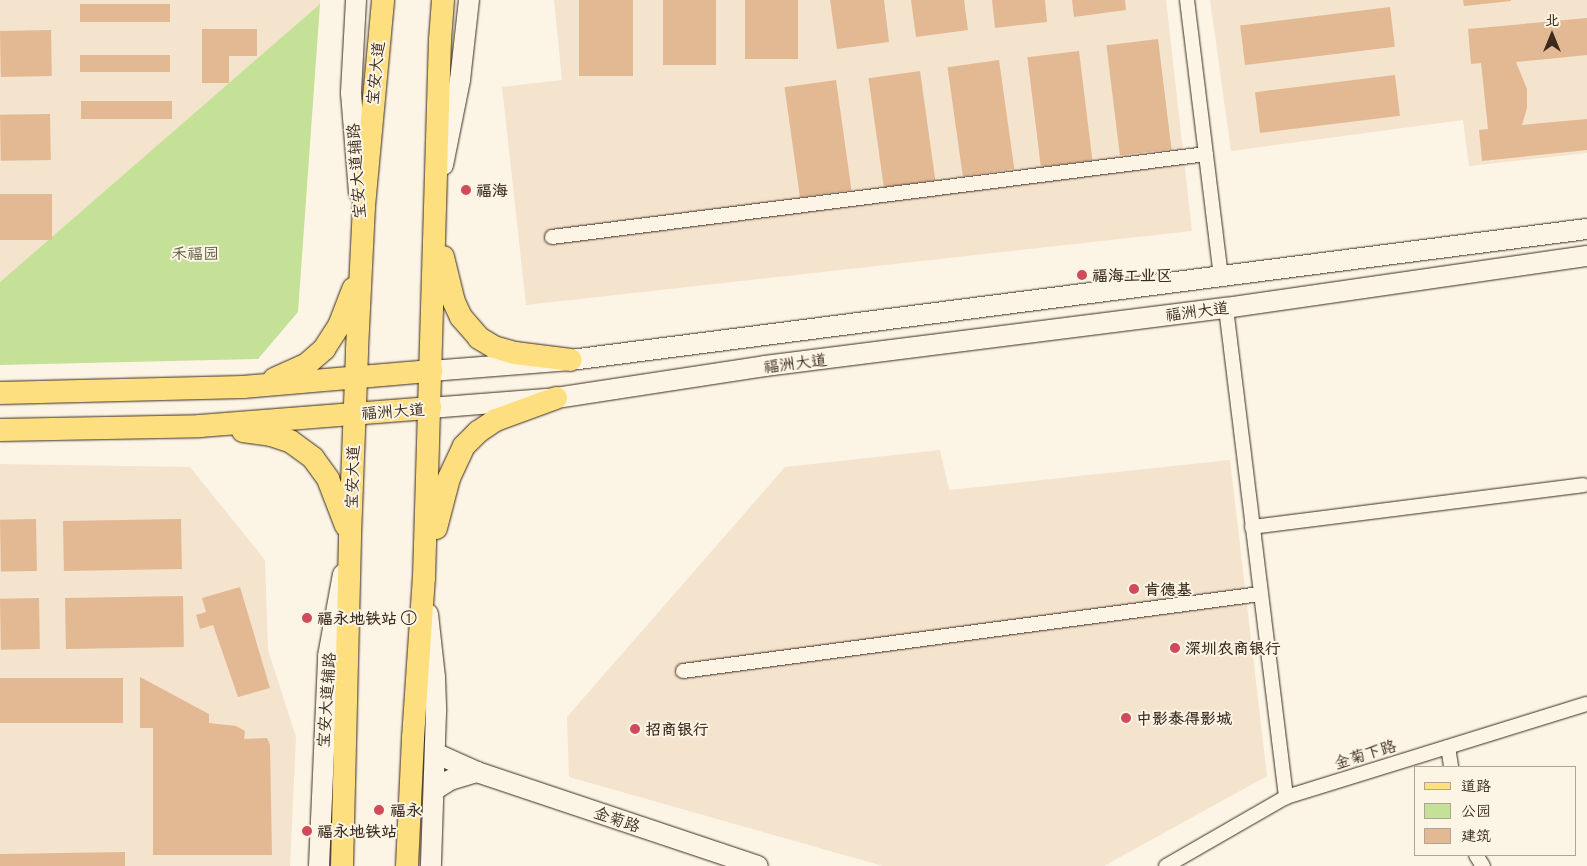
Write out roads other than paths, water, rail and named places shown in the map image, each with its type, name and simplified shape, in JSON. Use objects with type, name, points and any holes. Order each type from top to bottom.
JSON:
[{"type":"main road","name":"宝安大道辅路","points":[[356,0],[351,93],[362,252]]},
{"type":"main road","name":"宝安大道","points":[[342,866],[356,378],[372,98],[383,0]]},
{"type":"main road","points":[[407,866],[413,738],[424,578],[440,40],[443,0]]},
{"type":"main road","points":[[470,0],[460,80],[436,201],[442,249],[450,289],[461,317],[468,327],[479,338],[494,347],[524,354],[571,360]]},
{"type":"main road","name":"福洲大道","points":[[0,393],[243,387],[571,360],[1587,229]]},
{"type":"main road","points":[[243,387],[291,372],[307,364],[324,349],[348,305],[356,282],[362,252]]},
{"type":"main road","name":"福洲大道","points":[[0,430],[191,426],[556,398],[765,366],[1226,308],[1587,256]]},
{"type":"main road","points":[[182,388],[191,426],[271,435],[290,442],[303,450],[322,468],[350,535]]},
{"type":"main road","points":[[431,866],[435,753],[435,677],[424,578],[443,496],[456,459],[464,446],[478,432],[496,420],[556,398]]},
{"type":"main road","name":"宝安大道辅路","points":[[319,866],[328,656],[350,535]]},
{"type":"main road","name":"金菊路","points":[[435,753],[478,772],[758,866]]},
{"type":"main road","points":[[434,790],[450,780],[478,772]]},
{"type":"street","points":[[1187,0],[1221,276]]},
{"type":"street","points":[[552,237],[1206,154]]},
{"type":"street","points":[[1226,308],[1286,796]]},
{"type":"street","points":[[1252,527],[1583,485]]},
{"type":"street","points":[[683,671],[1260,594]]},
{"type":"street","name":"金菊下路","points":[[1166,866],[1286,796],[1587,704]]},
{"type":"street","points":[[1448,747],[1451,766]]},
{"type":"place","name":"福海","points":[[466,190]]},
{"type":"place","name":"福海工业区","points":[[1082,275]]},
{"type":"place","name":"肯德基","points":[[1134,589]]},
{"type":"place","name":"福永地铁站 ①","points":[[307,618]]},
{"type":"place","name":"深圳农商银行","points":[[1175,648]]},
{"type":"place","name":"中影泰得影城","points":[[1126,718]]},
{"type":"place","name":"招商银行","points":[[635,729]]},
{"type":"place","name":"福永","points":[[379,810]]},
{"type":"place","name":"福永地铁站","points":[[307,831]]},
{"type":"park label","name":"禾福园","points":[[195,253]]}]
